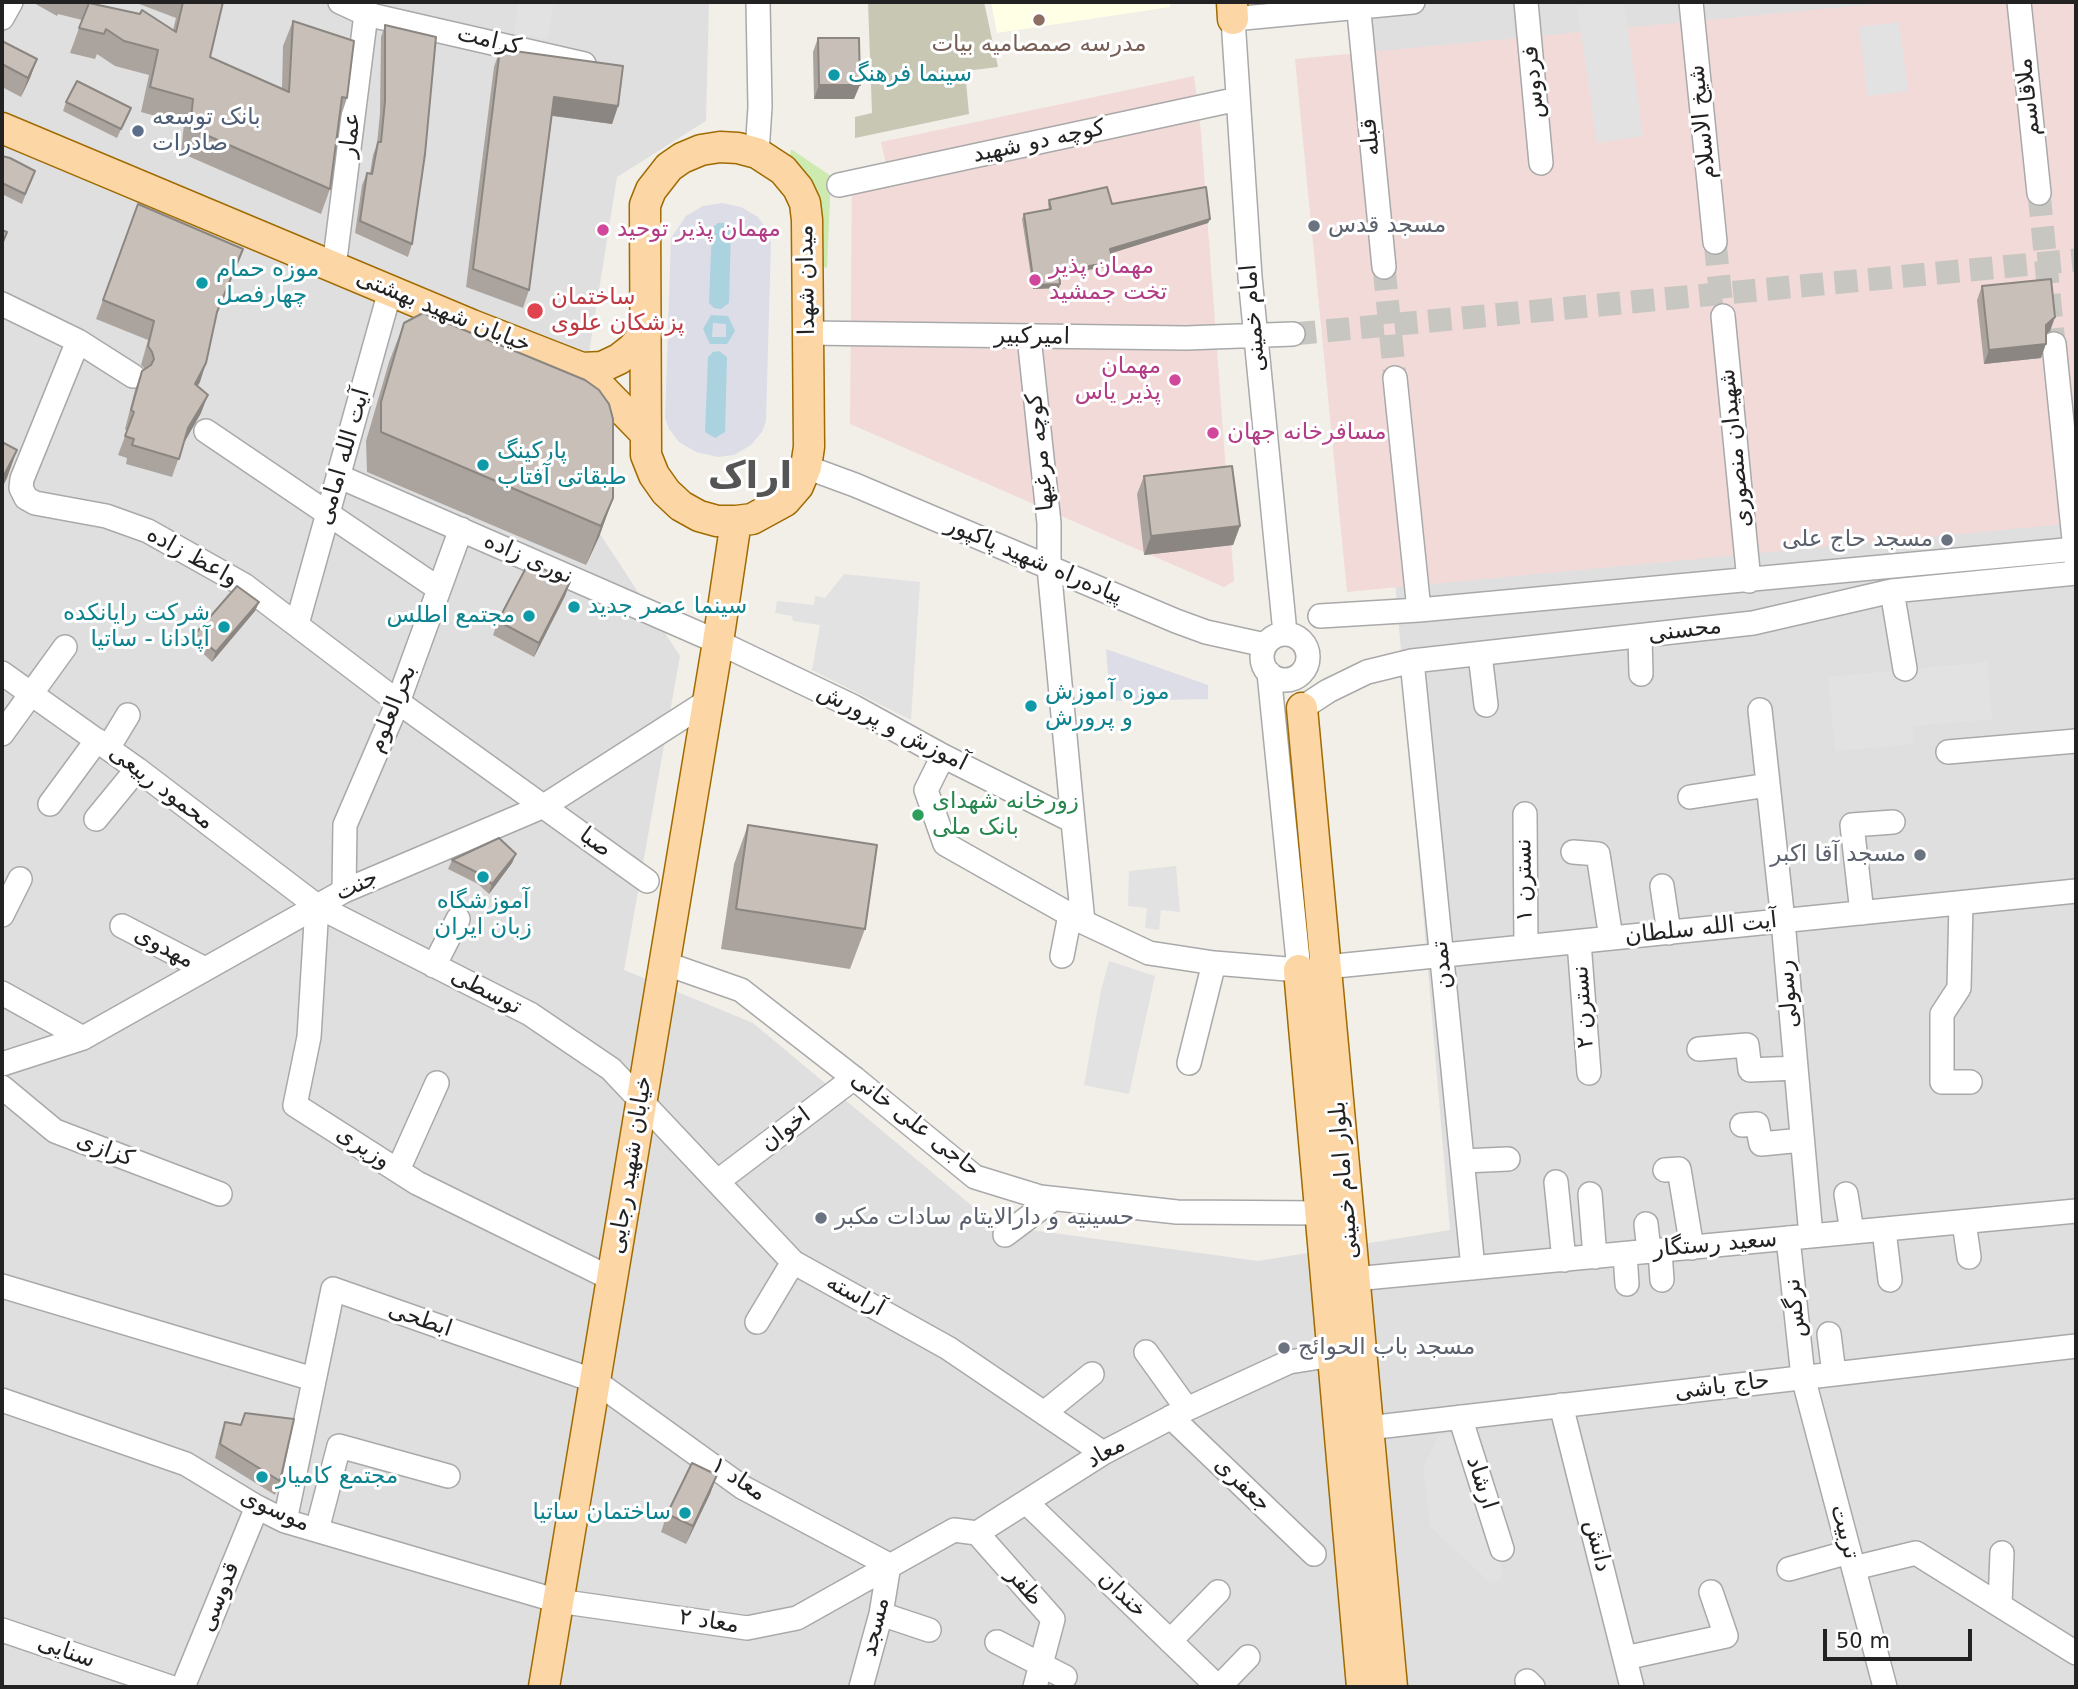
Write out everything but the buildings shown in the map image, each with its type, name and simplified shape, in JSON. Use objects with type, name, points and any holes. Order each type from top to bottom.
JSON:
[{"type":"main road","name":"خیابان شهید بهشتی","points":[[2,128],[390,291],[582,368]]},
{"type":"main road","name":"میدان شهدا","points":[[720,146],[757,153],[783,170],[798,188],[805,203],[809,447],[806,467],[798,486],[785,501],[752,519],[717,520],[699,516],[681,506],[654,475],[646,455],[645,205],[651,190],[669,167],[682,158],[720,146]]},
{"type":"main road","points":[[582,368],[602,367],[619,359],[633,348],[646,332]]},
{"type":"main road","points":[[582,368],[646,434]]},
{"type":"main road","name":"خیابان شهید رجایی","points":[[544,1687],[736,521]]},
{"type":"main road","name":"بلوار امام خمینی","points":[[1302,708],[1320,1213],[1362,1687]]},
{"type":"main road","name":"بلوار امام خمینی","points":[[1312,968],[1354,1279],[1392,1687]]},
{"type":"street","points":[[2,18],[11,2]]},
{"type":"street","name":"کرامت","points":[[341,2],[611,70]]},
{"type":"street","points":[[757,153],[760,107],[758,2]]},
{"type":"street","points":[[1232,10],[1413,2]]},
{"type":"street","name":"فردوس","points":[[1526,2],[1541,163]]},
{"type":"street","name":"شیخ الاسلام","points":[[1691,2],[1715,242]]},
{"type":"street","name":"ملاقاسم","points":[[2019,2],[2039,193]]},
{"type":"street","name":"قبله","points":[[1358,4],[1384,267]]},
{"type":"street","name":"عمار","points":[[334,267],[365,8]]},
{"type":"street","name":"امام خمینی","points":[[1232,10],[1256,337],[1285,634]]},
{"type":"street","name":"کوچه دو شهید","points":[[839,185],[1238,99]]},
{"type":"street","name":"آیت الله امامی","points":[[297,624],[390,291]]},
{"type":"street","points":[[2,304],[78,341],[132,376]]},
{"type":"street","name":"شهیدان منصوری","points":[[1723,316],[1749,581]]},
{"type":"street","name":"امیرکبیر","points":[[808,333],[1029,337],[1256,337],[1293,334]]},
{"type":"street","name":"کوچه مرغیها","points":[[1029,337],[1049,523],[1049,568],[1073,821]]},
{"type":"street","name":"واعظ زاده","points":[[78,341],[22,479],[21,488],[26,498],[35,503],[106,516],[148,531],[244,585],[398,702],[544,806]]},
{"type":"street","points":[[1320,616],[1419,610],[2076,552],[2054,344]]},
{"type":"street","points":[[1395,378],[1419,610]]},
{"type":"street","points":[[206,431],[439,589]]},
{"type":"street","name":"پیاده‌راه شهید پاکپور","points":[[806,467],[855,485],[1196,629],[1265,645]]},
{"type":"street","name":"نوری زاده","points":[[338,475],[718,642]]},
{"type":"street","name":"بحرالعلوم","points":[[344,891],[345,825],[398,702],[461,529]]},
{"type":"street","name":"محسنی","points":[[1302,708],[1367,671],[1412,661],[1753,622],[1892,591],[2076,573]]},
{"type":"street","points":[[1892,591],[1905,669]]},
{"type":"street","points":[[1285,634],[1296,636],[1305,645],[1308,657],[1301,673],[1285,680],[1269,673],[1262,657],[1265,645],[1273,637],[1285,634]]},
{"type":"street","points":[[1640,637],[1641,674]]},
{"type":"street","name":"آموزش و پرورش","points":[[718,642],[853,707],[1073,821]]},
{"type":"street","points":[[2,734],[65,647]]},
{"type":"street","points":[[1480,654],[1486,705]]},
{"type":"street","name":"تمدن","points":[[1412,661],[1473,1268]]},
{"type":"street","name":"محمود ربیعی","points":[[2,673],[137,769],[317,906]]},
{"type":"street","name":"بلوار امام خمینی","points":[[1269,673],[1312,968]]},
{"type":"street","name":"بلوار امام خمینی","points":[[1301,673],[1302,708]]},
{"type":"street","name":"جنت","points":[[2,1064],[83,1038],[344,891],[544,806],[708,701]]},
{"type":"street","name":"رسولی","points":[[1760,710],[1783,921],[1802,1140],[1800,1237]]},
{"type":"street","points":[[50,804],[128,715]]},
{"type":"street","points":[[1948,752],[2076,741]]},
{"type":"street","points":[[943,756],[926,790],[946,844],[1076,918],[1149,953],[1214,963],[1312,968]]},
{"type":"street","points":[[96,819],[137,769]]},
{"type":"street","points":[[1690,796],[1769,785]]},
{"type":"street","name":"صبا","points":[[544,806],[647,881]]},
{"type":"street","name":"نسترن ۱","points":[[1525,814],[1526,947]]},
{"type":"street","points":[[1062,956],[1076,918],[1073,821]]},
{"type":"street","points":[[1862,913],[1852,825],[1893,822]]},
{"type":"street","points":[[1573,852],[1598,854],[1611,938]]},
{"type":"street","points":[[2,915],[20,879]]},
{"type":"street","points":[[1662,886],[1669,933]]},
{"type":"street","name":"آیت الله سلطان","points":[[1312,968],[2076,891]]},
{"type":"street","points":[[1961,903],[1959,988],[1942,1014],[1942,1082],[1970,1082]]},
{"type":"street","name":"توسطی","points":[[317,906],[530,1014],[611,1069],[642,1099]]},
{"type":"street","name":"وزیری","points":[[317,906],[309,1037],[295,1105],[417,1183],[612,1279]]},
{"type":"street","points":[[434,966],[457,919]]},
{"type":"street","name":"مهدوی","points":[[122,926],[205,970]]},
{"type":"street","name":"نسترن ۲","points":[[1579,942],[1589,1073]]},
{"type":"street","name":"حاجی علی خانی","points":[[664,963],[741,990],[975,1177],[1040,1197],[1177,1212],[1320,1213]]},
{"type":"street","points":[[1189,1063],[1214,963]]},
{"type":"street","points":[[2,993],[83,1038]]},
{"type":"street","points":[[1699,1049],[1747,1045],[1749,1070],[1796,1068]]},
{"type":"street","name":"اخوان","points":[[718,1181],[854,1078]]},
{"type":"street","points":[[398,1170],[437,1083]]},
{"type":"street","name":"کزازی","points":[[2,1087],[55,1131],[220,1194]]},
{"type":"street","name":"آراسته","points":[[642,1099],[793,1262],[948,1348],[1103,1453]]},
{"type":"street","points":[[1742,1125],[1757,1124],[1761,1144],[1802,1140]]},
{"type":"street","points":[[1463,1161],[1507,1159]]},
{"type":"street","points":[[1665,1170],[1679,1169],[1692,1248]]},
{"type":"street","points":[[1556,1182],[1564,1260]]},
{"type":"street","points":[[1590,1194],[1595,1257]]},
{"type":"street","points":[[1846,1194],[1852,1233]]},
{"type":"street","points":[[1005,1235],[1053,1199]]},
{"type":"street","name":"سعید رستگار","points":[[1354,1279],[2076,1211]]},
{"type":"street","points":[[1964,1222],[1969,1257]]},
{"type":"street","points":[[1646,1224],[1662,1280]]},
{"type":"street","points":[[1884,1230],[1890,1280]]},
{"type":"street","name":"نرگس","points":[[1800,1237],[1803,1377]]},
{"type":"street","points":[[1625,1254],[1627,1284]]},
{"type":"street","points":[[757,1322],[793,1262]]},
{"type":"street","points":[[2,1286],[313,1380]]},
{"type":"street","name":"ابطحی","points":[[285,1521],[332,1289],[595,1381]]},
{"type":"street","points":[[1829,1334],[1834,1374]]},
{"type":"street","name":"حاج باشی","points":[[1368,1428],[2076,1346]]},
{"type":"street","name":"جعفری","points":[[1146,1352],[1179,1413],[1314,1554]]},
{"type":"street","name":"معاد","points":[[889,1565],[954,1530],[977,1533],[1103,1453],[1179,1413],[1289,1362],[1333,1355]]},
{"type":"street","points":[[1044,1413],[1092,1374]]},
{"type":"street","name":"تربیت","points":[[1803,1377],[1885,1687]]},
{"type":"street","name":"معاد ۱","points":[[595,1381],[742,1487],[889,1565]]},
{"type":"street","name":"موسوی","points":[[2,1400],[186,1464],[285,1521],[558,1601]]},
{"type":"street","name":"دانش","points":[[1561,1405],[1625,1658],[1628,1685]]},
{"type":"street","name":"ارشاد","points":[[1460,1417],[1502,1549]]},
{"type":"street","points":[[317,1530],[339,1446],[448,1476]]},
{"type":"street","name":"خندان","points":[[1026,1502],[1219,1687]]},
{"type":"street","name":"قدوسی","points":[[184,1687],[257,1507]]},
{"type":"street","name":"ظفر","points":[[977,1533],[1053,1619],[1035,1687]]},
{"type":"street","points":[[1789,1569],[1916,1553],[2076,1653]]},
{"type":"street","points":[[2000,1605],[2002,1553]]},
{"type":"street","name":"معاد ۲","points":[[558,1601],[747,1628],[797,1618],[889,1565]]},
{"type":"street","name":"مسجد","points":[[861,1687],[881,1614],[889,1565]]},
{"type":"street","points":[[1170,1641],[1218,1592]]},
{"type":"street","points":[[1625,1658],[1726,1636],[1711,1592]]},
{"type":"street","points":[[881,1614],[929,1630]]},
{"type":"street","name":"سنایی","points":[[2,1630],[170,1687]]},
{"type":"street","points":[[997,1642],[1065,1677]]},
{"type":"street","points":[[1219,1687],[1248,1657]]},
{"type":"shaded area","points":[[2,2],[709,2],[706,121],[617,177],[568,485],[680,656],[624,970],[753,1023],[995,1225],[1258,1261],[1450,1230],[1346,2],[2076,2],[2076,1687],[2,1687]]},
{"type":"shaded area","points":[[519,2],[554,2],[548,39],[514,33]]},
{"type":"shaded area","points":[[868,2],[984,2],[998,67],[965,71],[969,114],[855,138],[855,117],[872,113]]},
{"type":"shaded area","name":"مدرسه صمصامیه بیات","points":[[991,2],[1170,2],[1170,7],[997,33]]},
{"type":"shaded area","points":[[1624,2],[1643,136],[1597,143],[1577,6]]},
{"type":"shaded area","points":[[1897,2],[2076,2],[2076,523],[1347,592],[1295,59]]},
{"type":"shaded area","points":[[1899,22],[1908,91],[1868,96],[1859,27]]},
{"type":"shaded area","points":[[1194,76],[1201,132],[1234,581],[1224,587],[850,424],[852,172],[886,164],[881,142]]},
{"type":"shaded area","points":[[722,203],[741,207],[758,217],[768,231],[771,242],[766,421],[762,432],[751,445],[734,455],[718,457],[696,452],[679,442],[665,418],[671,238],[686,216],[703,206]]},
{"type":"shaded area","points":[[844,574],[920,582],[911,720],[812,670],[820,625],[793,621],[792,616],[775,613],[777,601],[814,605],[815,596],[825,598]]},
{"type":"shaded area","points":[[1106,649],[1208,685],[1208,699],[1110,701]]},
{"type":"shaded area","points":[[1987,662],[1992,719],[1913,726],[1914,744],[1835,751],[1828,677]]},
{"type":"shaded area","points":[[1176,866],[1180,912],[1161,910],[1159,930],[1145,928],[1147,908],[1128,906],[1129,871]]},
{"type":"shaded area","points":[[1109,961],[1155,976],[1129,1094],[1084,1085],[1101,990]]},
{"type":"shaded area","points":[[1457,1432],[1504,1575],[1493,1585],[1430,1527],[1423,1468],[1438,1436]]},
{"type":"green space","points":[[791,149],[831,176],[827,268],[817,265],[806,178],[790,155]]},
{"type":"water","points":[[718,223],[725,223],[731,228],[729,303],[721,309],[714,308],[709,303],[712,228]]},
{"type":"water","points":[[711,315],[728,316],[735,331],[727,344],[710,344],[703,329]],"holes":[[[713,323],[726,324],[726,337],[712,337]]]},
{"type":"water","points":[[719,351],[727,357],[725,432],[715,438],[705,432],[708,357]]},
{"type":"tunnel","points":[[2039,193],[2054,344]]},
{"type":"tunnel","points":[[1715,242],[1722,308]]},
{"type":"tunnel","points":[[1293,334],[2076,260]]},
{"type":"tunnel","points":[[1384,267],[1395,378]]},
{"type":"place","name":"مدرسه صمصامیه بیات","points":[[1039,20]]},
{"type":"place","name":"سینما فرهنگ","points":[[834,75]]},
{"type":"place","name":"بانک توسعه صادرات","points":[[138,131]]},
{"type":"place","name":"مسجد قدس","points":[[1314,226]]},
{"type":"place","name":"مهمان پذیر توحید","points":[[603,230]]},
{"type":"place","name":"مهمان پذیر تخت جمشید","points":[[1035,280]]},
{"type":"place","name":"موزه حمام چهارفصل","points":[[202,283]]},
{"type":"place","name":"ساختمان پزشکان علوی","points":[[535,311]]},
{"type":"place","name":"مهمان پذیر یاس","points":[[1175,380]]},
{"type":"place","name":"مسافرخانه جهان","points":[[1213,433]]},
{"type":"place","name":"پارکینگ طبقاتی آفتاب","points":[[483,465]]},
{"type":"place","name":"مسجد حاج علی","points":[[1947,540]]},
{"type":"place","name":"سینما عصر جدید","points":[[574,607]]},
{"type":"place","name":"مجتمع اطلس","points":[[529,616]]},
{"type":"place","name":"شرکت رایانکده آپادانا - ساتیا","points":[[224,627]]},
{"type":"place","name":"موزه آموزش و پرورش","points":[[1031,706]]},
{"type":"place","name":"زورخانه شهدای بانک ملی","points":[[918,815]]},
{"type":"place","name":"مسجد آقا اکبر","points":[[1920,855]]},
{"type":"place","name":"آموزشگاه زبان ایران","points":[[483,877]]},
{"type":"place","name":"حسینیه و دارالایتام سادات مکبر","points":[[821,1218]]},
{"type":"place","name":"مسجد باب الحوائج","points":[[1284,1348]]},
{"type":"place","name":"مجتمع کامیار","points":[[262,1477]]},
{"type":"place","name":"ساختمان ساتیا","points":[[685,1513]]},
{"type":"district","name":"اراک","points":[[750,478]]}]
